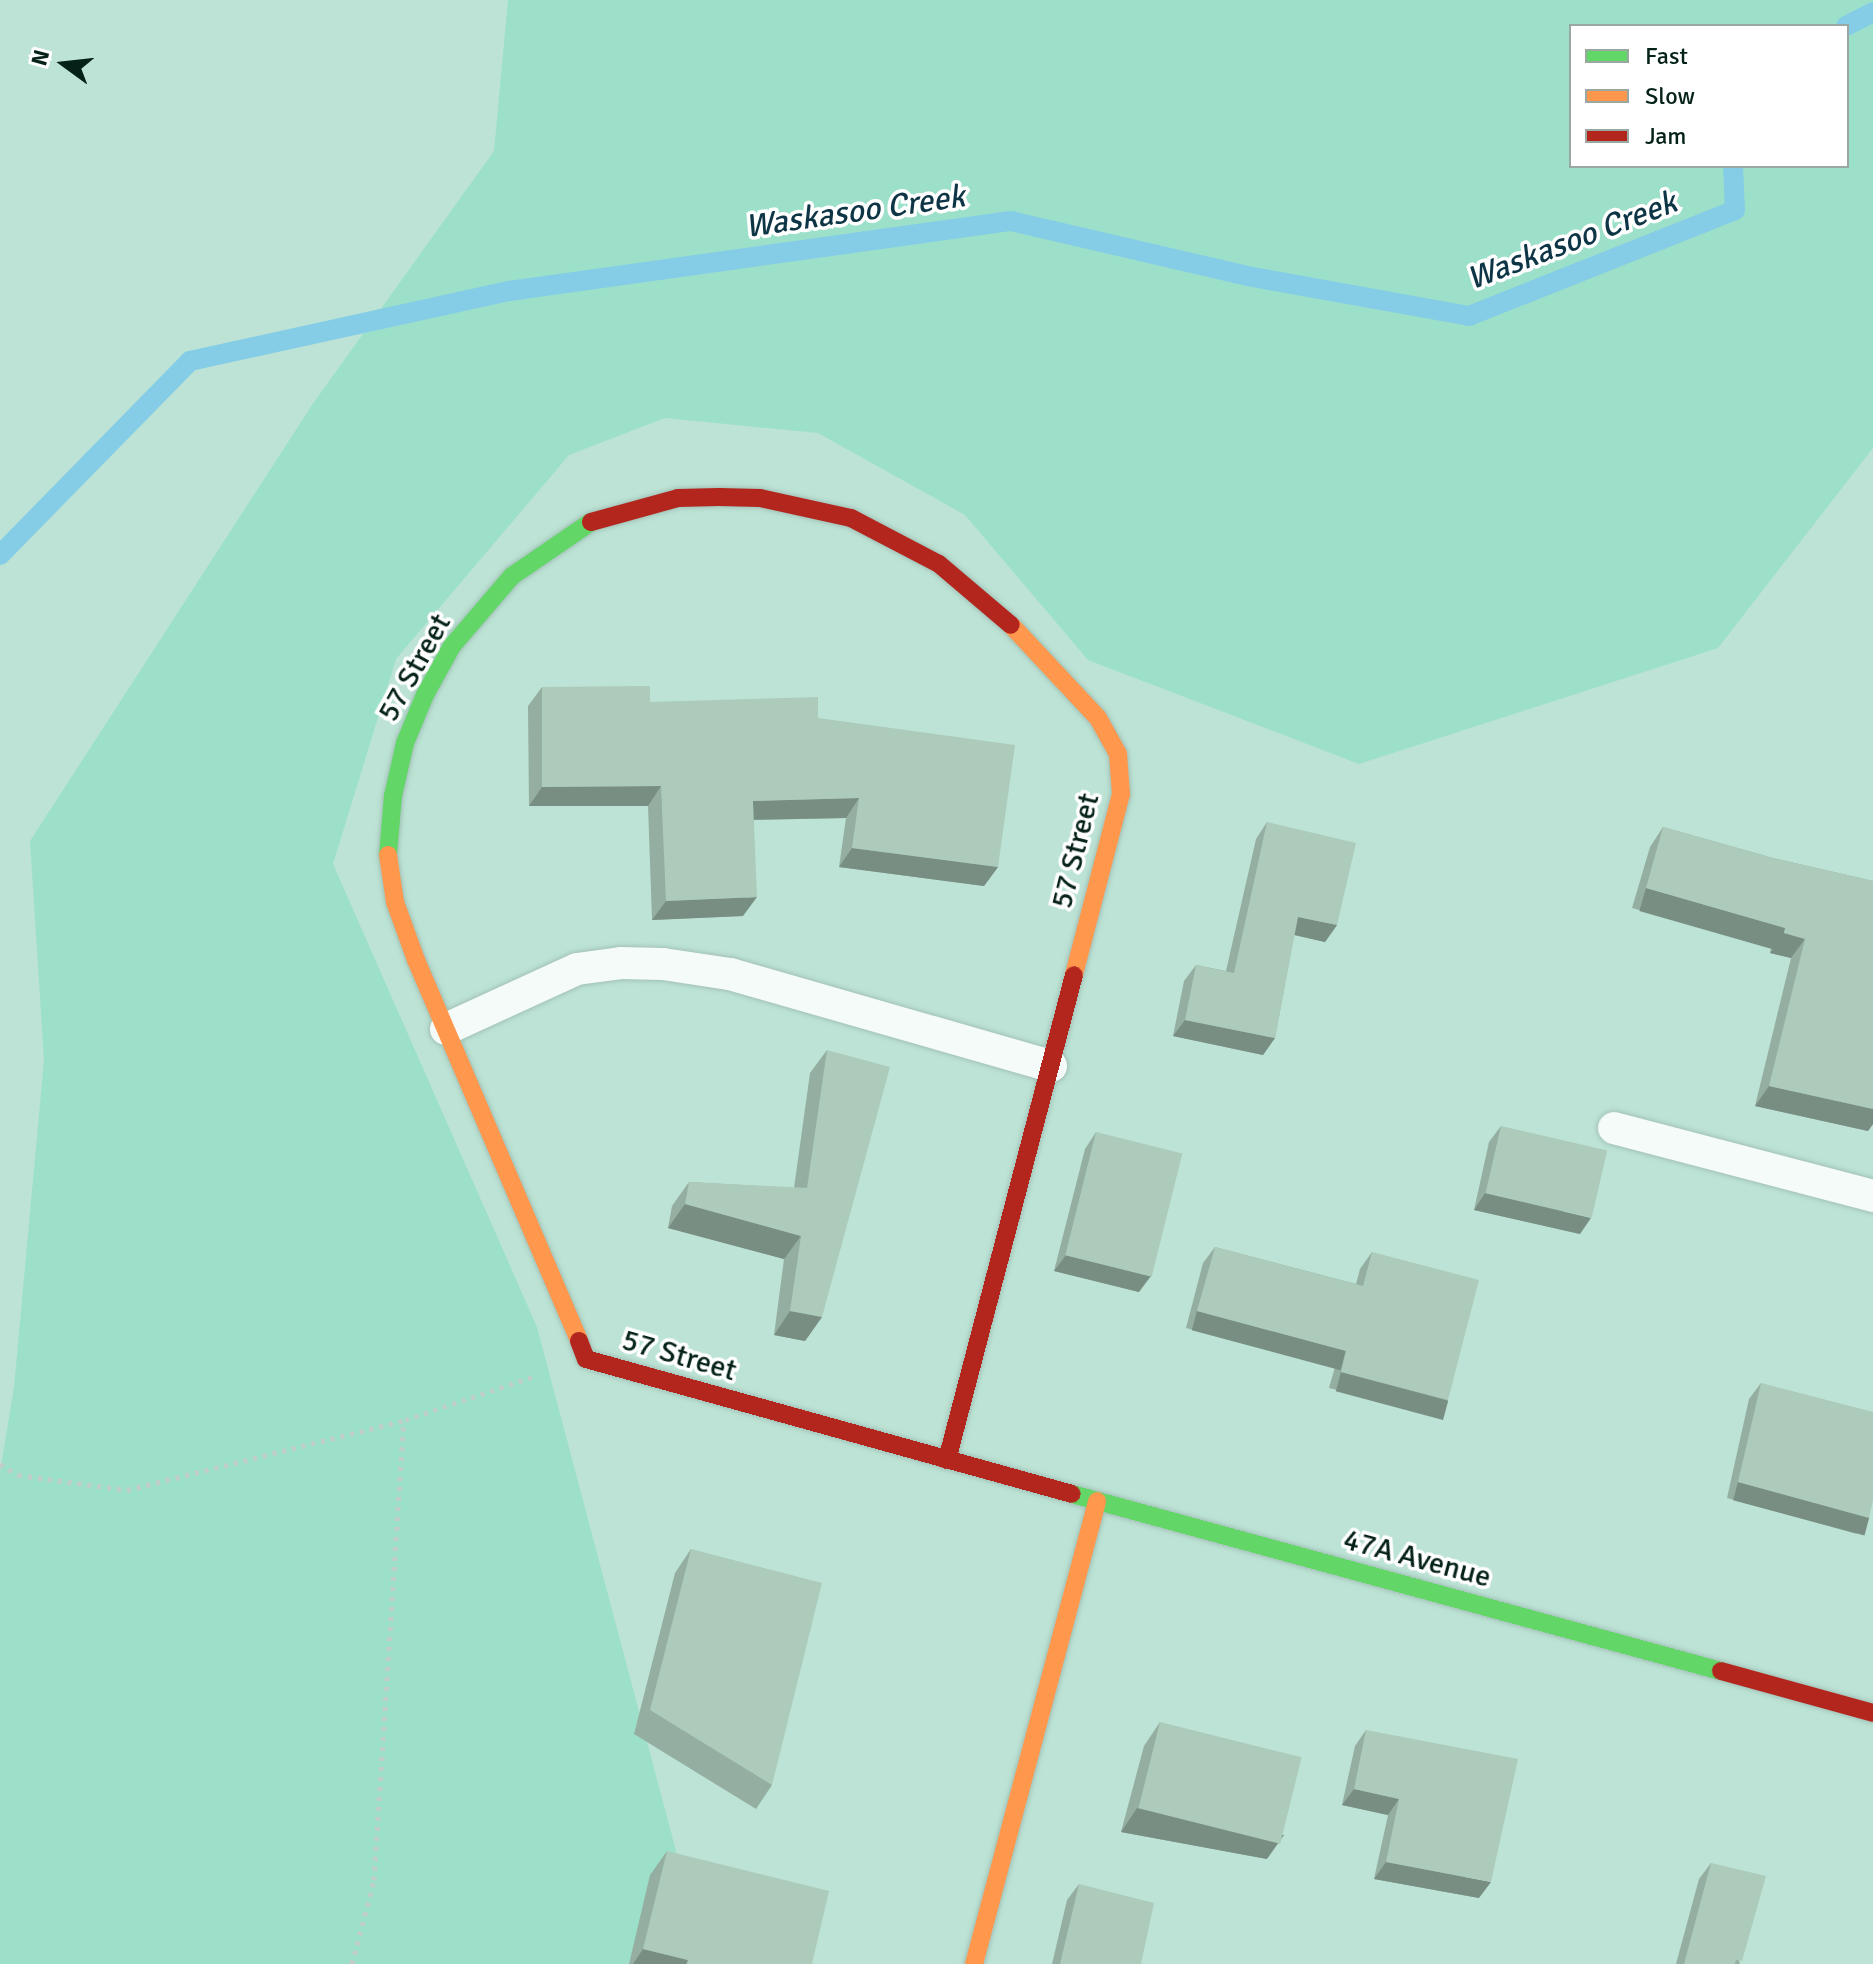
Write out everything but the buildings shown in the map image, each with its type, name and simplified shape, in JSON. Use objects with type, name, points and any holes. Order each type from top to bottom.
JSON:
[{"type":"street","name":"57 Street","points":[[678,498],[760,498],[851,518],[939,564],[1041,654],[1111,735],[1118,754],[1121,794],[1051,1066],[947,1460],[586,1359],[395,902],[388,853],[393,796],[405,743],[425,695],[452,646],[512,576],[565,537],[599,518],[678,498]]},
{"type":"street","name":"47A Avenue","points":[[947,1460],[1873,1713]]},
{"type":"street","points":[[974,1964],[1097,1501]]},
{"type":"lane","points":[[446,1029],[577,969],[621,963],[663,964],[730,974],[1051,1066]]},
{"type":"lane","points":[[1614,1128],[1873,1196]]},
{"type":"path","points":[[0,1464],[18,1475],[127,1490],[405,1420],[586,1359]]},
{"type":"path","points":[[352,1964],[374,1880],[405,1420]]},
{"type":"green space","points":[[508,0],[1873,0],[1873,448],[1718,648],[1359,764],[1088,660],[965,515],[818,433],[665,418],[569,455],[396,659],[333,864],[537,1327],[706,1964],[0,1964],[0,1472],[14,1387],[44,1060],[30,841],[312,405],[494,151]]},
{"type":"waterway","name":"Waskasoo Creek","points":[[1849,24],[1873,12]]},
{"type":"waterway","name":"Waskasoo Creek","points":[[0,555],[190,361],[509,291],[1011,221],[1247,276],[1469,316],[1735,210],[1733,168]]},
{"type":"traffic: fast","points":[[388,855],[393,796],[405,743],[425,695],[452,646],[512,576],[591,522]]},
{"type":"traffic: fast","points":[[1072,1494],[1721,1671]]},
{"type":"traffic: slow","points":[[1011,625],[1098,718],[1118,754],[1121,794],[1074,975]]},
{"type":"traffic: slow","points":[[388,855],[395,902],[416,960],[579,1341]]},
{"type":"traffic: slow","points":[[974,1964],[1097,1501]]},
{"type":"traffic: jam","points":[[591,522],[678,498],[719,497],[760,498],[851,518],[939,564],[1011,625]]},
{"type":"traffic: jam","points":[[947,1460],[1074,975]]},
{"type":"traffic: jam","points":[[579,1341],[586,1359],[1072,1494]]},
{"type":"traffic: jam","points":[[1721,1671],[1873,1713]]}]
